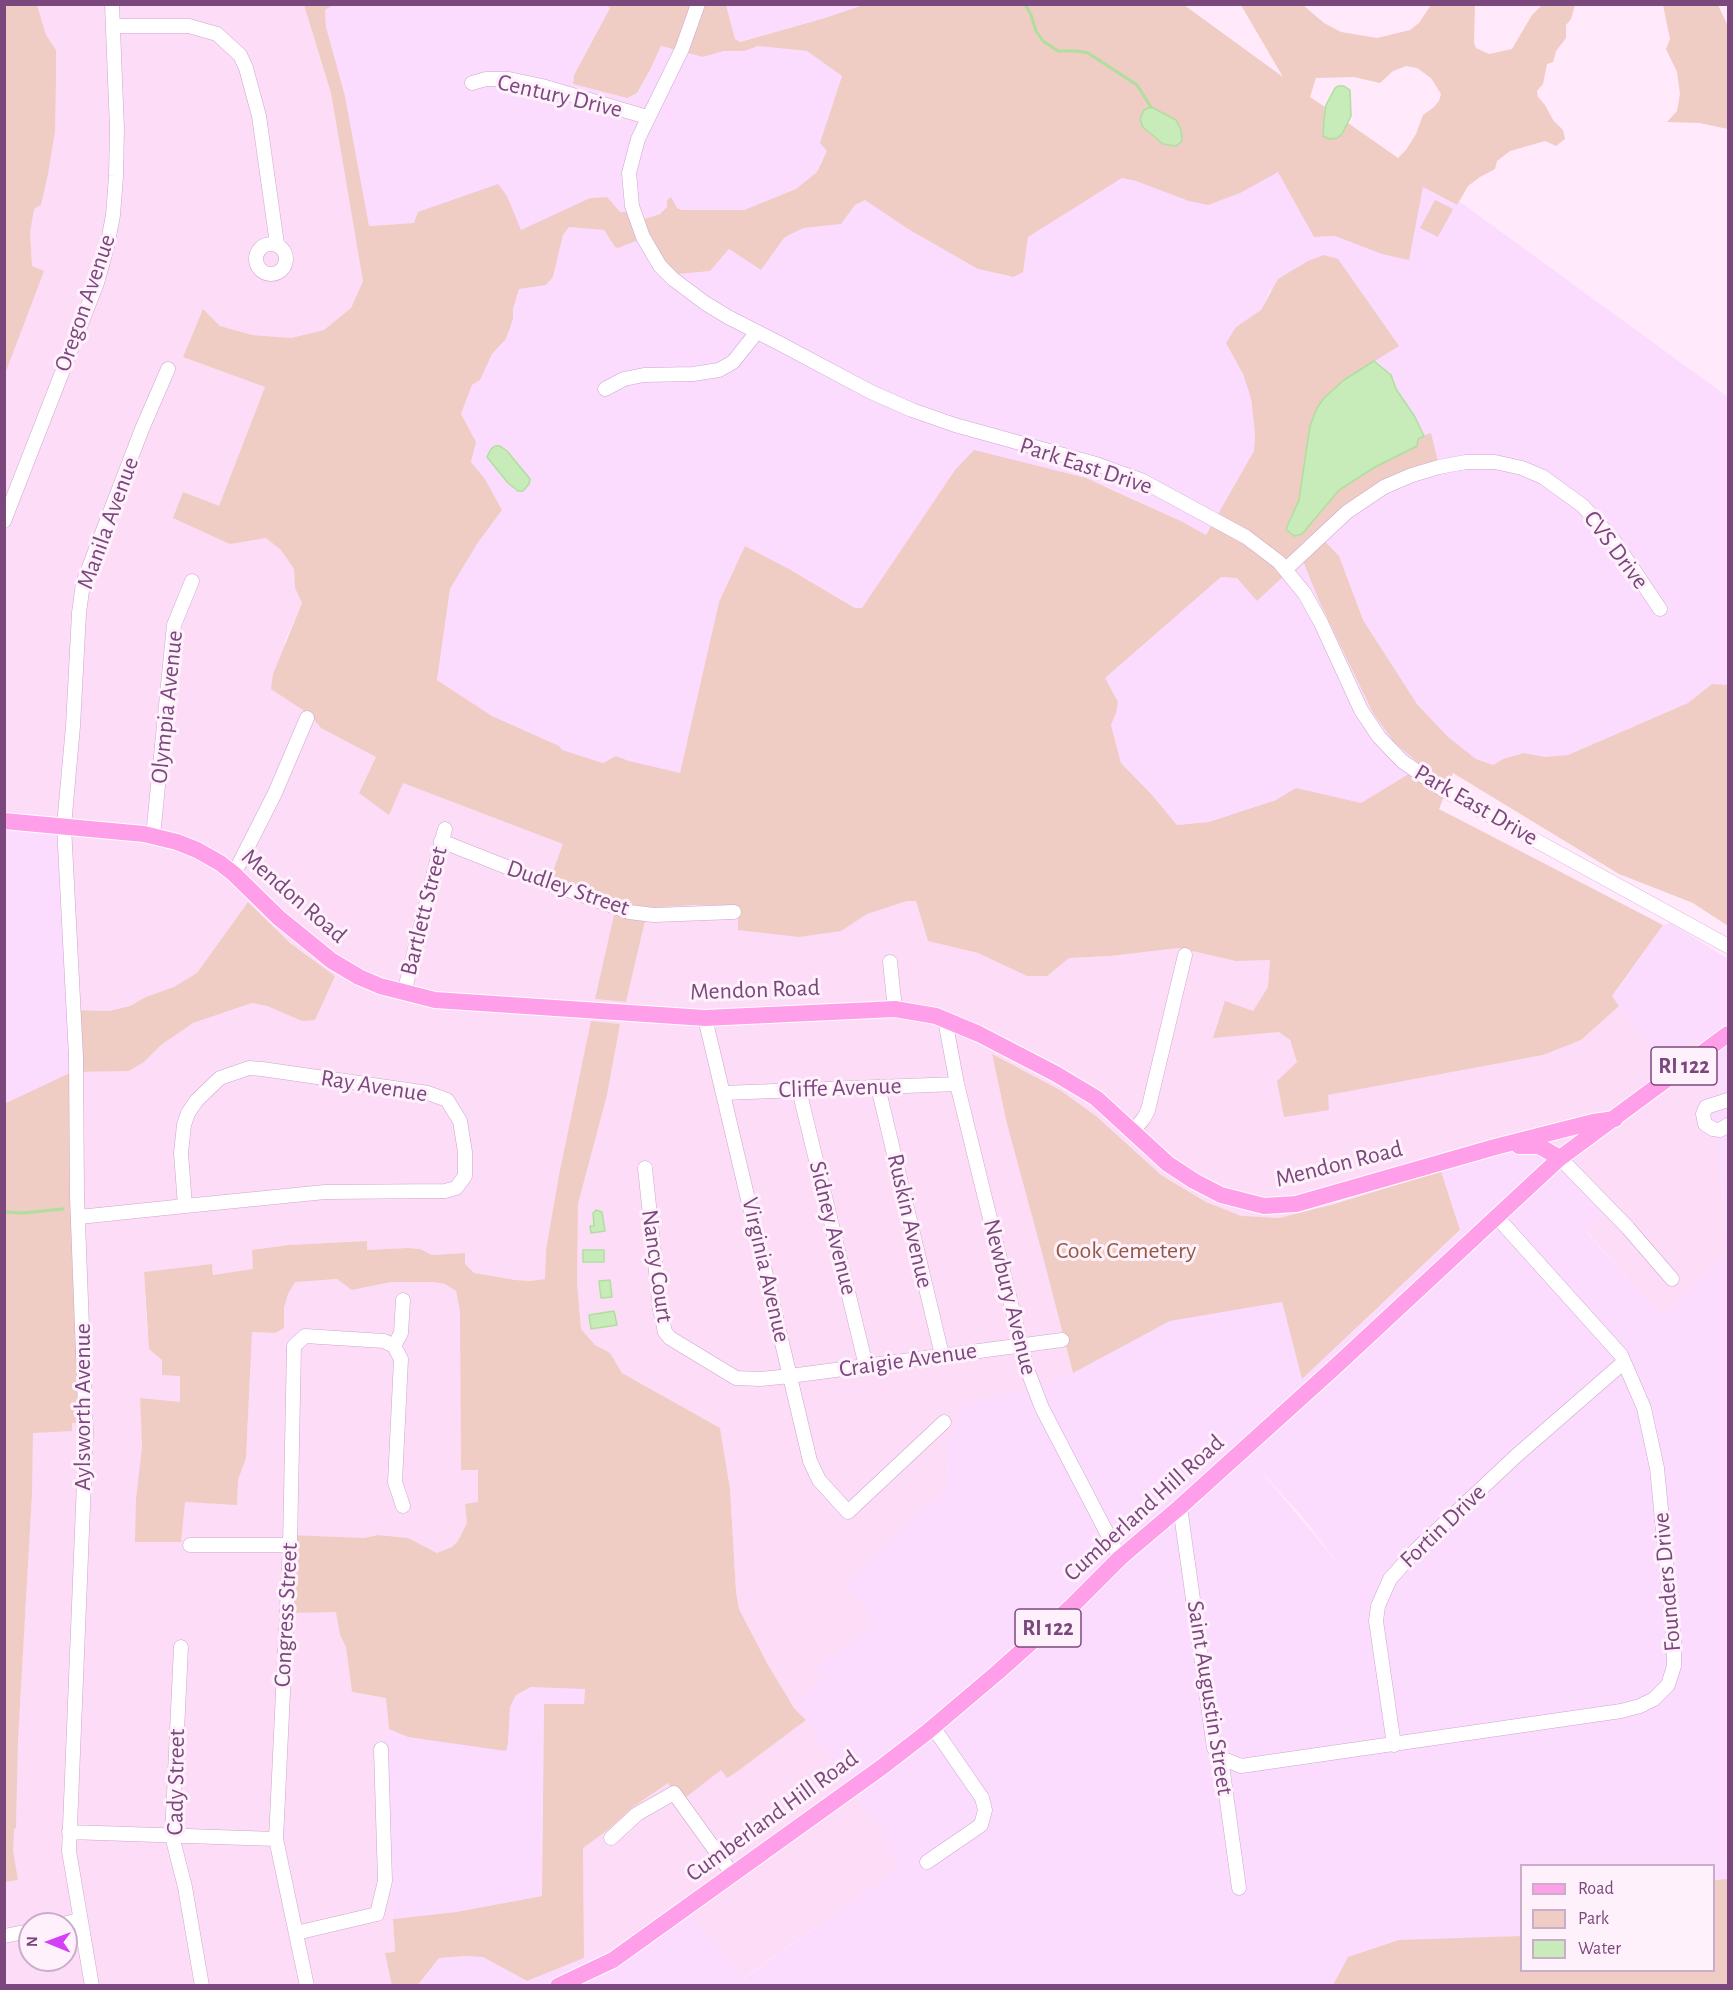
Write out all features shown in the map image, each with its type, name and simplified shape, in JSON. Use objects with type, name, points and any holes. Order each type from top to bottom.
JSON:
[{"type":"main road","name":"Mendon Road","points":[[4,820],[153,836],[177,842],[220,863],[279,918],[332,961],[359,977],[404,993],[435,1000],[705,1018],[895,1009],[945,1020],[986,1037],[1096,1098],[1168,1164],[1194,1181],[1221,1195],[1264,1206],[1296,1204],[1495,1147],[1593,1122],[1615,1119]]},
{"type":"main road","name":"RI 122","points":[[1566,1160],[1615,1119],[1728,1034]]},
{"type":"main road","points":[[1541,1136],[1550,1140],[1566,1160]]},
{"type":"main road","name":"Mendon Road","points":[[1495,1147],[1539,1146],[1566,1160]]},
{"type":"main road","name":"Cumberland Hill Road","points":[[558,1986],[613,1960],[882,1767],[933,1726],[1072,1606],[1120,1558],[1336,1366],[1496,1216],[1566,1160]]},
{"type":"street","name":"Oregon Avenue","points":[[4,521],[97,283],[114,215],[117,129],[112,4]]},
{"type":"street","name":"Park East Drive","points":[[698,4],[682,49],[647,117],[634,150],[629,173],[632,206],[647,245],[660,266],[689,292],[728,317],[871,392],[955,425],[1096,464],[1141,480],[1246,537],[1263,548],[1286,569],[1311,603],[1367,719],[1402,761],[1442,789],[1728,946]]},
{"type":"street","points":[[113,26],[189,26],[217,34],[240,55],[246,68],[259,116],[277,244]]},
{"type":"street","name":"Century Drive","points":[[472,83],[486,79],[509,79],[647,117]]},
{"type":"street","points":[[605,389],[624,380],[644,375],[693,374],[719,370],[732,362],[758,332]]},
{"type":"street","name":"Manila Avenue","points":[[64,826],[83,583],[142,429],[168,369]]},
{"type":"street","name":"CVS Drive","points":[[1286,569],[1347,512],[1384,487],[1412,475],[1440,467],[1466,462],[1495,462],[1522,468],[1543,477],[1583,506],[1614,541],[1660,609]]},
{"type":"street","name":"Olympia Avenue","points":[[153,836],[174,625],[192,581]]},
{"type":"street","points":[[234,874],[275,793],[307,718]]},
{"type":"street","name":"Aylsworth Avenue","points":[[64,826],[76,1057],[86,1432],[69,1858],[92,1986]]},
{"type":"street","name":"Dudley Street","points":[[443,835],[537,879],[629,912],[654,915],[734,912]]},
{"type":"street","name":"Bartlett Street","points":[[404,993],[443,835]]},
{"type":"street","points":[[1132,1132],[1148,1110],[1185,955]]},
{"type":"street","points":[[891,963],[895,1009]]},
{"type":"street","name":"Virginia Avenue","points":[[705,1018],[814,1473],[826,1490],[848,1512],[944,1422]]},
{"type":"street","name":"Newbury Avenue","points":[[945,1020],[957,1084],[1019,1344],[1032,1386],[1120,1558]]},
{"type":"street","name":"Ray Avenue","points":[[79,1218],[332,1192],[450,1190],[459,1185],[465,1176],[465,1152],[460,1121],[447,1100],[428,1093],[262,1069],[239,1071],[220,1078],[198,1100],[184,1125],[181,1153],[185,1206]]},
{"type":"street","name":"Cliffe Avenue","points":[[723,1093],[957,1084]]},
{"type":"street","name":"Ruskin Avenue","points":[[878,1087],[942,1355]]},
{"type":"street","name":"Sidney Avenue","points":[[799,1090],[866,1366]]},
{"type":"street","points":[[1728,1100],[1706,1107],[1703,1114],[1706,1124],[1713,1129],[1720,1130],[1728,1125]]},
{"type":"street","points":[[1566,1160],[1672,1280]]},
{"type":"street","name":"Nancy Court","points":[[645,1168],[660,1309],[665,1332],[670,1338],[736,1378],[761,1379],[790,1376]]},
{"type":"street","name":"Founders Drive","points":[[1221,1758],[1241,1766],[1633,1708],[1654,1699],[1668,1685],[1674,1666],[1674,1643],[1657,1468],[1644,1408],[1624,1362],[1603,1334],[1496,1216]]},
{"type":"street","points":[[403,1300],[401,1333],[394,1346],[401,1359],[395,1482],[403,1506]]},
{"type":"street","name":"Congress Street","points":[[307,1986],[276,1839],[290,1545],[294,1346],[305,1336],[384,1341],[394,1346]]},
{"type":"street","name":"Craigie Avenue","points":[[790,1376],[1062,1340]]},
{"type":"street","name":"Fortin Drive","points":[[1394,1745],[1376,1621],[1378,1606],[1390,1579],[1416,1550],[1516,1456],[1624,1362]]},
{"type":"street","name":"Saint Augustin Street","points":[[1180,1507],[1214,1748],[1221,1758],[1239,1888]]},
{"type":"street","points":[[190,1545],[290,1545]]},
{"type":"street","name":"Cady Street","points":[[181,1647],[172,1836],[185,1887],[202,1986]]},
{"type":"street","points":[[927,1862],[981,1825],[985,1809],[982,1798],[933,1726]]},
{"type":"street","points":[[296,1933],[377,1914],[385,1881],[381,1749]]},
{"type":"street","points":[[611,1838],[638,1814],[674,1793],[733,1875]]},
{"type":"street","points":[[69,1832],[276,1839]]},
{"type":"shaded area","points":[[333,4],[606,5],[610,8],[574,75],[573,84],[627,98],[637,93],[661,46],[703,57],[724,51],[744,51],[758,46],[807,51],[842,76],[827,121],[827,151],[817,172],[796,189],[744,210],[682,210],[677,208],[641,220],[620,212],[607,197],[590,198],[520,231],[507,196],[414,223],[369,226],[345,96],[326,27],[325,10]]},
{"type":"shaded area","points":[[37,5],[304,5],[331,93],[363,280],[351,308],[324,330],[291,338],[252,335],[220,326],[203,309],[183,357],[265,387],[219,507],[183,492],[174,518],[203,531],[251,539],[266,538],[281,550],[294,569],[295,588],[302,603],[284,643],[309,714],[321,728],[376,757],[359,793],[403,783],[564,844],[618,902],[595,999],[626,1002],[648,908],[693,905],[738,906],[841,931],[867,914],[907,901],[916,901],[928,941],[978,953],[1027,976],[1047,976],[1069,958],[1180,948],[1236,961],[1270,960],[1268,987],[1253,1011],[1213,1037],[1279,1032],[1286,1036],[1294,1049],[1297,1062],[1277,1081],[1329,1110],[1327,1095],[1543,1055],[1581,1040],[1619,1006],[1662,1063],[1695,1038],[1706,1051],[1714,1067],[1721,1100],[1694,1100],[1715,1138],[1728,1235],[1728,1254],[1710,1268],[1661,1318],[1585,1229],[1593,1222],[1440,1164],[1441,1171],[1335,1204],[1279,1218],[1241,1217],[1206,1202],[1161,1175],[1096,1116],[1060,1090],[992,1055],[1007,1124],[1073,1373],[1031,1389],[961,1404],[958,1426],[947,1444],[948,1488],[918,1513],[845,1587],[878,1623],[814,1668],[825,1678],[794,1708],[768,1665],[739,1609],[730,1489],[720,1428],[622,1373],[610,1353],[595,1345],[581,1329],[577,1283],[578,1204],[607,1095],[620,1024],[591,1022],[559,1175],[546,1250],[545,1279],[515,1280],[473,1273],[465,1264],[465,1253],[432,1255],[420,1249],[408,1248],[367,1250],[367,1241],[289,1245],[252,1250],[254,1269],[213,1275],[212,1264],[144,1272],[147,1329],[180,1375],[180,1403],[140,1398],[142,1447],[135,1542],[181,1542],[185,1502],[237,1504],[238,1480],[246,1458],[252,1332],[275,1333],[284,1328],[284,1308],[295,1282],[337,1279],[353,1290],[391,1282],[433,1282],[445,1284],[456,1291],[460,1311],[461,1469],[478,1470],[478,1503],[465,1504],[467,1523],[458,1541],[452,1547],[437,1553],[408,1538],[378,1535],[364,1538],[293,1535],[337,1612],[340,1635],[346,1647],[352,1692],[386,1698],[389,1729],[387,1816],[395,1952],[385,1953],[392,1985],[5,1986],[5,1882],[18,1880],[9,1829],[16,1828],[18,1735],[32,1494],[33,1424],[85,1423],[74,1071],[98,1072],[144,1062],[161,1045],[193,1023],[252,1003],[267,1006],[302,1021],[315,1020],[335,976],[290,943],[248,902],[197,973],[174,988],[146,997],[130,1006],[109,1011],[71,1010],[5,823],[5,374],[43,271],[32,266],[30,233],[34,209],[41,205],[55,132],[56,50],[46,35]]},
{"type":"shaded area","points":[[726,5],[860,6],[739,42],[735,39]]},
{"type":"shaded area","points":[[1278,171],[1314,237],[1335,236],[1408,260],[1423,187],[1456,205],[1460,202],[1728,397],[1728,685],[1712,684],[1688,703],[1568,755],[1545,757],[1524,753],[1503,759],[1493,765],[1476,759],[1447,736],[1417,704],[1363,620],[1339,556],[1323,538],[1377,498],[1409,482],[1440,474],[1431,434],[1424,436],[1415,417],[1396,389],[1391,375],[1374,361],[1398,346],[1270,290],[1261,310],[1236,327],[1226,343],[1243,374],[1251,398],[1255,434],[1254,451],[1206,535],[1106,486],[955,470],[862,608],[855,608],[745,546],[719,602],[680,774],[617,756],[603,763],[561,750],[558,746],[492,716],[437,680],[450,589],[477,544],[502,510],[485,479],[471,462],[475,442],[461,414],[472,385],[480,380],[492,354],[506,339],[519,289],[546,285],[553,277],[563,235],[569,227],[604,230],[618,248],[641,239],[710,271],[729,249],[761,270],[784,238],[804,228],[841,224],[855,205],[865,199],[908,229],[978,269],[1009,277],[1023,271],[1028,237],[1122,178],[1136,181],[1256,183]]},
{"type":"shaded area","points":[[1302,559],[1320,603],[1373,713],[1395,742],[1423,766],[1361,804],[1296,789],[1276,800],[1209,822],[1177,825],[1121,763],[1111,725],[1116,713],[1105,678],[1221,577],[1237,578],[1257,600]]},
{"type":"shaded area","points":[[4,823],[70,829],[74,1071],[5,1104]]},
{"type":"shaded area","points":[[1671,923],[1728,959],[1728,1235],[1715,1138],[1705,1137],[1697,1121],[1693,1100],[1721,1100],[1714,1067],[1706,1051],[1695,1038],[1662,1063],[1612,997],[1663,925]]},
{"type":"shaded area","points":[[1519,1143],[1566,1147],[1609,1206],[1585,1230],[1661,1318],[1710,1268],[1728,1254],[1728,1879],[1715,1880],[1715,1864],[1520,1864],[1520,1936],[1480,1938],[1348,1957],[1333,1985],[418,1986],[439,1958],[465,1956],[483,1957],[527,1981],[584,1958],[603,1953],[680,1900],[742,1980],[898,1869],[878,1823],[849,1788],[806,1720],[794,1708],[825,1678],[814,1668],[878,1623],[845,1587],[918,1513],[948,1488],[947,1444],[958,1426],[961,1404],[1042,1385],[1073,1373],[1170,1321],[1282,1302],[1302,1379],[1460,1231],[1439,1164]],"holes":[[[1258,1468],[1302,1516],[1341,1567]]]},
{"type":"shaded area","points":[[531,1687],[585,1688],[584,1704],[544,1704],[542,1896],[456,1912],[393,1919],[387,1816],[389,1729],[408,1737],[508,1743],[510,1707],[516,1695]]},
{"type":"shaded area","points":[[806,1720],[849,1788],[878,1823],[898,1869],[741,1980],[713,1945],[629,1937],[603,1953],[584,1958],[583,1848],[633,1807],[668,1783],[680,1801],[721,1770],[727,1777],[738,1771]]},
{"type":"green space","points":[[5,4],[37,5],[46,35],[56,50],[56,79],[55,132],[48,174],[41,205],[34,209],[30,233],[32,266],[44,271],[5,374]]},
{"type":"green space","points":[[304,5],[333,5],[325,10],[326,27],[345,96],[369,226],[414,223],[418,212],[498,184],[507,196],[521,230],[590,198],[607,197],[620,212],[632,212],[641,220],[660,214],[667,207],[667,200],[671,197],[677,208],[682,210],[744,210],[796,189],[817,172],[827,151],[820,143],[842,76],[807,51],[758,46],[744,51],[724,51],[703,57],[661,46],[637,93],[627,98],[573,84],[574,75],[610,8],[606,5],[726,5],[735,39],[740,42],[825,18],[860,5],[1184,5],[1283,77],[1241,5],[1303,5],[1324,23],[1341,32],[1377,38],[1410,30],[1419,23],[1431,5],[1475,5],[1474,43],[1476,48],[1489,54],[1512,49],[1532,15],[1542,5],[1575,5],[1571,19],[1566,25],[1566,38],[1556,51],[1553,62],[1547,64],[1543,84],[1537,91],[1538,97],[1553,120],[1563,130],[1565,139],[1556,146],[1545,141],[1510,151],[1497,161],[1495,169],[1468,186],[1457,205],[1423,187],[1409,260],[1382,254],[1335,236],[1314,237],[1278,172],[1240,193],[1208,205],[1189,201],[1122,178],[1028,237],[1023,272],[1013,277],[978,269],[908,229],[865,200],[855,205],[841,224],[804,228],[784,238],[761,270],[729,249],[710,271],[667,275],[641,239],[618,248],[604,230],[569,227],[563,235],[553,277],[546,285],[519,289],[506,339],[492,354],[480,380],[472,385],[461,414],[476,442],[471,462],[485,479],[502,510],[477,544],[450,589],[437,680],[492,716],[559,746],[562,750],[603,763],[616,756],[680,773],[719,602],[745,546],[855,608],[862,608],[955,470],[974,450],[1086,478],[1183,522],[1206,535],[1254,451],[1255,434],[1251,398],[1243,374],[1226,343],[1236,327],[1261,310],[1278,279],[1308,261],[1324,255],[1338,259],[1399,346],[1344,380],[1310,426],[1299,500],[1288,524],[1289,533],[1302,534],[1339,490],[1418,438],[1431,433],[1441,474],[1409,482],[1377,498],[1323,539],[1339,556],[1363,620],[1417,704],[1447,736],[1476,759],[1493,765],[1503,759],[1524,753],[1545,757],[1568,755],[1688,703],[1712,684],[1728,685],[1728,926],[1693,903],[1619,874],[1453,773],[1439,809],[1663,925],[1612,996],[1619,1006],[1581,1040],[1543,1055],[1328,1095],[1329,1110],[1284,1117],[1277,1081],[1297,1062],[1290,1040],[1279,1032],[1213,1038],[1225,1001],[1253,1011],[1268,987],[1270,960],[1236,961],[1179,948],[1069,958],[1047,976],[1027,976],[978,953],[928,941],[916,901],[907,901],[867,914],[841,931],[799,937],[738,930],[738,906],[693,905],[648,908],[626,1002],[595,999],[617,902],[550,880],[563,844],[403,783],[389,815],[359,793],[376,757],[321,728],[309,714],[271,689],[273,674],[302,603],[295,588],[294,569],[281,550],[266,538],[230,544],[173,518],[183,492],[219,506],[265,387],[183,357],[203,309],[220,326],[252,335],[291,338],[324,330],[351,308],[363,281],[331,93]],"holes":[[[1406,66],[1417,68],[1431,78],[1441,94],[1439,101],[1423,115],[1416,134],[1398,158],[1348,123],[1323,131],[1325,107],[1310,97],[1316,78],[1354,77],[1380,83],[1393,71]],[[1302,559],[1320,603],[1373,713],[1394,742],[1422,766],[1361,803],[1296,788],[1276,800],[1209,822],[1177,825],[1121,763],[1111,725],[1118,702],[1105,678],[1221,577],[1237,578],[1257,601]]]},
{"type":"green space","points":[[1663,5],[1718,5],[1728,26],[1728,129],[1700,123],[1667,122],[1677,111],[1680,94],[1677,72],[1666,49],[1670,39]]},
{"type":"green space","points":[[1435,200],[1453,209],[1438,237],[1420,228]]},
{"type":"green space","points":[[248,902],[290,943],[335,976],[315,1020],[302,1021],[267,1006],[252,1003],[193,1023],[129,1071],[74,1072],[85,1423],[72,1423],[72,1431],[33,1433],[32,1494],[18,1739],[16,1828],[14,1829],[13,1850],[18,1880],[5,1882],[4,1104],[74,1071],[71,1010],[109,1011],[130,1006],[146,997],[174,987],[197,973]]},
{"type":"green space","points":[[591,1021],[620,1024],[607,1095],[578,1204],[577,1283],[581,1329],[595,1345],[610,1353],[622,1373],[720,1428],[730,1489],[739,1609],[768,1665],[794,1708],[806,1720],[738,1771],[727,1778],[721,1770],[681,1801],[668,1783],[633,1807],[583,1848],[584,1958],[527,1981],[483,1957],[439,1958],[418,1985],[392,1986],[385,1953],[395,1952],[393,1919],[456,1912],[542,1896],[544,1704],[584,1704],[585,1689],[531,1687],[516,1695],[510,1707],[506,1751],[408,1737],[389,1729],[386,1698],[352,1692],[346,1647],[340,1635],[336,1612],[289,1613],[292,1535],[364,1538],[378,1535],[408,1538],[437,1553],[452,1547],[458,1541],[467,1523],[465,1504],[478,1502],[478,1470],[461,1470],[460,1311],[456,1291],[445,1284],[433,1282],[391,1282],[352,1290],[337,1279],[295,1282],[284,1308],[284,1328],[275,1333],[252,1332],[246,1458],[238,1480],[237,1505],[185,1502],[181,1542],[135,1542],[136,1500],[142,1447],[140,1398],[180,1402],[180,1376],[162,1375],[162,1360],[149,1349],[144,1272],[212,1264],[213,1275],[253,1269],[252,1250],[289,1245],[367,1241],[367,1250],[408,1248],[420,1249],[432,1255],[465,1253],[465,1264],[474,1273],[515,1280],[545,1279],[546,1250],[559,1175]]},
{"type":"green space","name":"Cook Cemetery","points":[[992,1054],[1060,1090],[1096,1116],[1161,1175],[1206,1202],[1241,1216],[1279,1218],[1335,1204],[1441,1171],[1460,1230],[1302,1379],[1282,1302],[1170,1321],[1073,1373],[1007,1124]]},
{"type":"green space","points":[[1728,1879],[1728,1985],[1333,1985],[1348,1957],[1399,1940],[1520,1936],[1520,1972],[1715,1972],[1715,1880]]},
{"type":"water","points":[[1338,86],[1344,86],[1350,90],[1351,116],[1342,134],[1330,139],[1323,136],[1326,105]]},
{"type":"water","points":[[1151,107],[1176,120],[1181,130],[1182,141],[1176,146],[1163,144],[1143,127],[1140,119],[1144,110]]},
{"type":"water","points":[[1374,361],[1391,375],[1396,389],[1415,417],[1424,436],[1418,439],[1417,446],[1375,467],[1339,490],[1302,534],[1294,536],[1286,529],[1299,500],[1310,426],[1317,408],[1324,398],[1344,380]]},
{"type":"water","points":[[495,446],[500,446],[507,451],[530,479],[523,491],[518,491],[508,483],[487,457]]},
{"type":"water","points":[[596,1210],[602,1212],[605,1231],[591,1233],[590,1226],[594,1226],[593,1213]]},
{"type":"water","points":[[583,1250],[604,1250],[604,1262],[583,1262]]},
{"type":"water","points":[[610,1280],[612,1297],[601,1298],[599,1281]]},
{"type":"water","points":[[614,1311],[617,1325],[591,1329],[589,1315]]},
{"type":"waterway","points":[[1025,4],[1036,31],[1043,41],[1058,51],[1088,53],[1137,85],[1151,107]]},
{"type":"waterway","points":[[4,1212],[23,1213],[63,1209]]}]
